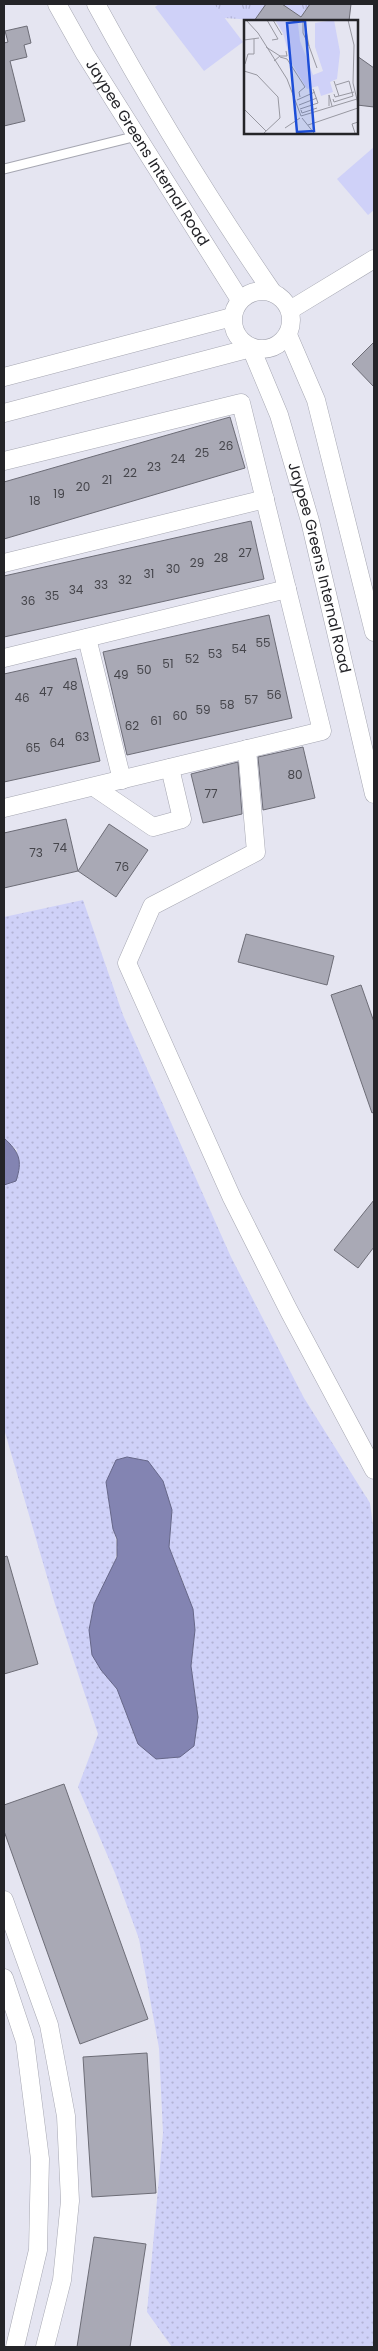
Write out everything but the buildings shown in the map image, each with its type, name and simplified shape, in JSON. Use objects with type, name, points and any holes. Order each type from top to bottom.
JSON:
[{"type":"street","name":"Jaypee Greens Internal Road","points":[[57,4],[85,54],[240,300]]},
{"type":"street","name":"Jaypee Greens Internal Road","points":[[96,4],[228,229],[273,293],[280,297],[290,310]]},
{"type":"street","points":[[4,413],[251,348],[268,350],[283,341],[288,334],[291,327],[290,310],[374,259]]},
{"type":"street","points":[[4,377],[232,317],[240,300],[255,292],[273,293]]},
{"type":"street","name":"Jaypee Greens Internal Road","points":[[232,317],[236,335],[251,348],[279,414],[310,521],[374,794]]},
{"type":"street","points":[[288,334],[316,400],[374,632]]},
{"type":"street","points":[[4,461],[241,403],[322,731],[4,808]]},
{"type":"street","points":[[4,563],[265,499]]},
{"type":"street","points":[[4,658],[287,589]]},
{"type":"street","points":[[87,638],[122,780]]},
{"type":"street","points":[[247,749],[256,852],[152,906],[127,963],[232,1198],[289,1311],[374,1470]]},
{"type":"street","points":[[94,786],[154,827],[182,819],[170,768]]},
{"type":"street","points":[[4,1900],[49,2025],[66,2116],[70,2201],[62,2280],[45,2347]]},
{"type":"street","points":[[4,1978],[26,2041],[40,2159],[38,2250],[15,2347]]},
{"type":"lane","points":[[4,169],[137,136]]},
{"type":"green space","points":[[159,4],[214,4],[243,42],[204,71],[155,7]]},
{"type":"green space","points":[[214,4],[266,4],[255,20],[224,18]]},
{"type":"green space","points":[[282,4],[310,4],[301,17]]},
{"type":"green space","points":[[374,147],[374,210],[368,215],[337,179]]},
{"type":"green space","points":[[83,900],[123,1015],[231,1257],[304,1398],[370,1503],[374,1533],[374,2347],[172,2347],[147,2312],[163,2133],[159,2048],[139,1939],[115,1873],[78,1787],[98,1734],[55,1604],[4,1429],[4,1185],[16,1180],[17,1150],[4,1138],[4,917]],"holes":[[[172,1510],[169,1547],[184,1584],[195,1630],[191,1666],[198,1717],[138,1744],[117,1689],[110,1575],[116,1552],[113,1529]]]},
{"type":"shaded area","points":[[4,1138],[16,1152],[19,1167],[16,1181],[4,1185]]},
{"type":"shaded area","points":[[127,1457],[148,1461],[163,1481],[172,1510],[169,1547],[193,1609],[195,1630],[191,1666],[198,1717],[194,1746],[180,1757],[156,1759],[138,1744],[117,1689],[101,1670],[92,1655],[89,1630],[94,1604],[117,1557],[117,1539],[113,1529],[106,1482],[116,1460]]}]
